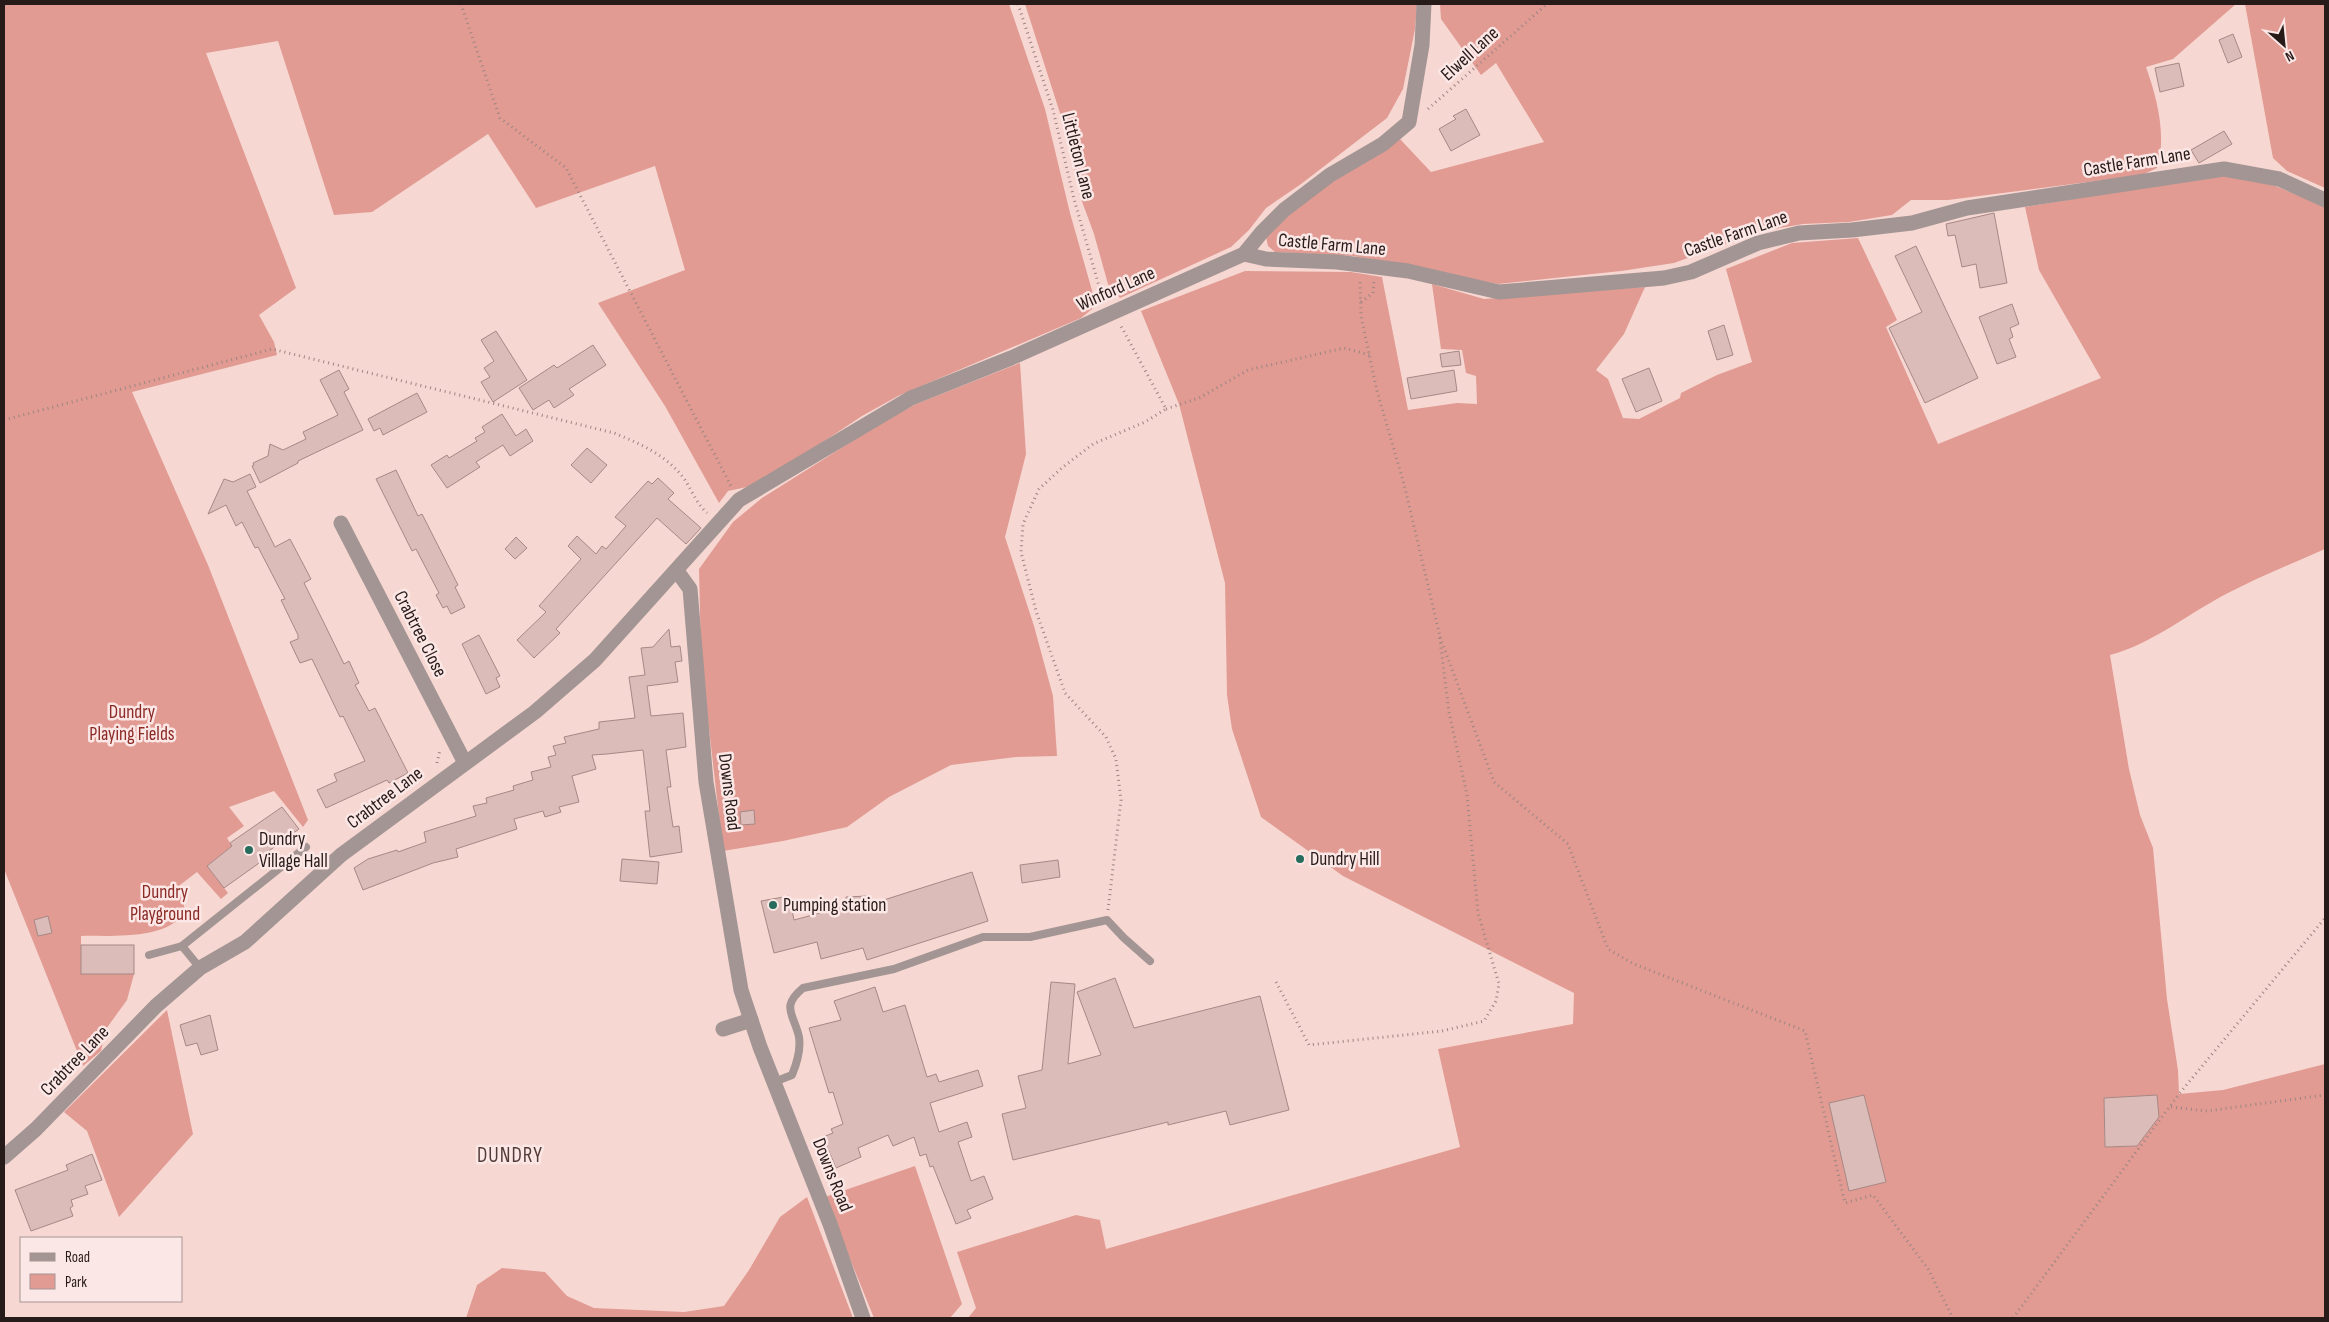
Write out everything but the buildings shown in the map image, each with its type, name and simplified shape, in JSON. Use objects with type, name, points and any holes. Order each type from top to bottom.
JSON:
[{"type":"street","points":[[1409,122],[1422,45],[1424,4]]},
{"type":"street","name":"Winford Lane","points":[[718,524],[739,500],[911,398],[1011,358],[1244,254],[1284,210],[1330,175],[1383,144],[1409,122]]},
{"type":"street","name":"Castle Farm Lane","points":[[1244,254],[1266,259],[1337,262],[1408,271],[1499,292],[1664,278],[1691,272],[1758,244],[1799,233],[1912,223],[1967,208],[2224,169],[2279,179],[2325,200]]},
{"type":"street","name":"Crabtree Close","points":[[341,522],[465,763]]},
{"type":"street","name":"Crabtree Lane","points":[[4,1158],[36,1129],[156,1006],[200,968],[245,942],[341,855],[535,712],[595,660],[718,524]]},
{"type":"street","name":"Downs Road","points":[[677,571],[690,589],[706,782],[738,972],[751,1020],[830,1224],[863,1318]]},
{"type":"street","points":[[724,1029],[751,1020]]},
{"type":"lane","points":[[149,955],[182,946],[306,847]]},
{"type":"lane","points":[[774,1082],[792,1075],[796,1066],[799,1054],[799,1037],[790,1011],[790,1004],[793,997],[803,988],[894,969],[983,937],[1030,937],[1107,920],[1150,961]]},
{"type":"lane","points":[[182,946],[200,968]]},
{"type":"path","points":[[460,4],[500,118],[566,168],[739,500]]},
{"type":"path","name":"Littleton Lane","points":[[1018,4],[1053,110],[1074,199],[1110,314],[1166,409]]},
{"type":"path","name":"Elwell Lane","points":[[1409,122],[1433,105],[1547,4]]},
{"type":"path","points":[[1361,302],[1373,293],[1366,267]]},
{"type":"path","points":[[1276,982],[1309,1044],[1442,1031],[1484,1021],[1496,1001],[1499,984],[1478,913],[1467,795],[1449,712],[1439,632],[1404,484],[1377,391],[1361,316],[1366,267]]},
{"type":"path","points":[[1107,920],[1121,800],[1116,759],[1106,737],[1065,693],[1036,611],[1021,552],[1023,524],[1039,489],[1062,467],[1093,444],[1146,422],[1166,409],[1199,398],[1248,370],[1344,348],[1370,355]]},
{"type":"path","points":[[4,420],[272,349],[614,433],[645,446],[666,461],[684,479],[703,509],[718,524]]},
{"type":"path","points":[[1439,632],[1494,782],[1568,844],[1608,949],[1634,964],[1805,1031],[1846,1203],[1873,1195],[1928,1269],[1953,1318]]},
{"type":"path","points":[[2013,1318],[2170,1106],[2325,918]]},
{"type":"path","points":[[2170,1106],[2207,1111],[2325,1095]]},
{"type":"green space","points":[[4,4],[1009,4],[1045,109],[1070,213],[1095,301],[1092,309],[1081,318],[898,396],[862,416],[769,478],[747,487],[728,491],[719,503],[665,406],[598,303],[685,270],[655,166],[536,208],[488,134],[372,212],[334,215],[278,41],[206,53],[296,288],[259,315],[274,342],[277,355],[132,392],[208,565],[308,820],[303,827],[274,791],[229,807],[244,826],[227,838],[232,846],[207,866],[228,893],[221,899],[197,872],[180,885],[185,911],[177,921],[153,932],[123,936],[81,936],[81,974],[134,974],[127,1000],[106,1029],[101,1051],[83,1066],[4,869]]},
{"type":"green space","points":[[1025,4],[1417,4],[1415,29],[1403,89],[1387,118],[1301,184],[1266,208],[1249,230],[1231,247],[1120,298],[1108,284],[1094,234],[1080,196],[1067,135]]},
{"type":"green space","points":[[1440,4],[2236,4],[2173,59],[2146,67],[2157,104],[2161,143],[2157,168],[2142,175],[1948,200],[1911,200],[1892,215],[1849,222],[1803,224],[1744,234],[1729,243],[1674,263],[1621,271],[1498,284],[1353,256],[1275,252],[1268,246],[1266,237],[1281,222],[1330,184],[1400,139],[1431,172],[1544,142],[1496,63],[1481,75],[1441,19]]},
{"type":"green space","points":[[2245,4],[2325,4],[2325,188],[2287,171],[2273,158]]},
{"type":"green space","points":[[2223,175],[2273,185],[2325,207],[2325,549],[2240,587],[2213,601],[2156,636],[2110,655],[2129,769],[2140,815],[2153,848],[2167,999],[2178,1070],[2179,1094],[2223,1090],[2325,1064],[2325,1318],[968,1318],[976,1308],[957,1252],[1076,1215],[1100,1220],[1106,1249],[1460,1147],[1438,1049],[1573,1024],[1574,993],[1343,876],[1261,817],[1232,729],[1227,695],[1225,583],[1179,404],[1141,311],[1245,271],[1351,272],[1382,277],[1408,410],[1457,403],[1477,404],[1476,376],[1466,373],[1462,350],[1441,349],[1432,284],[1484,299],[1645,287],[1624,334],[1596,370],[1608,379],[1623,418],[1639,419],[1680,398],[1681,393],[1717,375],[1752,362],[1726,269],[1792,243],[1858,238],[1897,320],[1886,327],[1938,444],[2101,378],[2039,270],[2025,207]],"holes":[[[2157,1096],[2159,1117],[2137,1146],[2105,1147],[2104,1098]]]},
{"type":"green space","points":[[1020,363],[1026,454],[1005,537],[1034,626],[1053,696],[1057,756],[1016,757],[951,765],[889,797],[847,827],[783,841],[723,851],[701,658],[699,569],[733,522],[762,498],[881,423],[916,404]]},
{"type":"green space","points":[[167,1010],[193,1134],[119,1217],[87,1131],[64,1112]]},
{"type":"green space","points":[[915,1166],[962,1304],[950,1318],[874,1318],[825,1197]]},
{"type":"green space","points":[[807,1197],[853,1318],[466,1318],[477,1285],[502,1268],[545,1272],[567,1296],[594,1308],[684,1312],[724,1306],[749,1270],[780,1217]]},
{"type":"place","name":"Dundry Village Hall","points":[[249,850]]},
{"type":"place","name":"Dundry Hill","points":[[1300,859]]},
{"type":"place","name":"Pumping station","points":[[773,905]]},
{"type":"district","name":"DUNDRY","points":[[510,1155]]},
{"type":"park label","name":"Dundry Playing Fields","points":[[132,723]]},
{"type":"park label","name":"Dundry Playground","points":[[165,903]]}]
